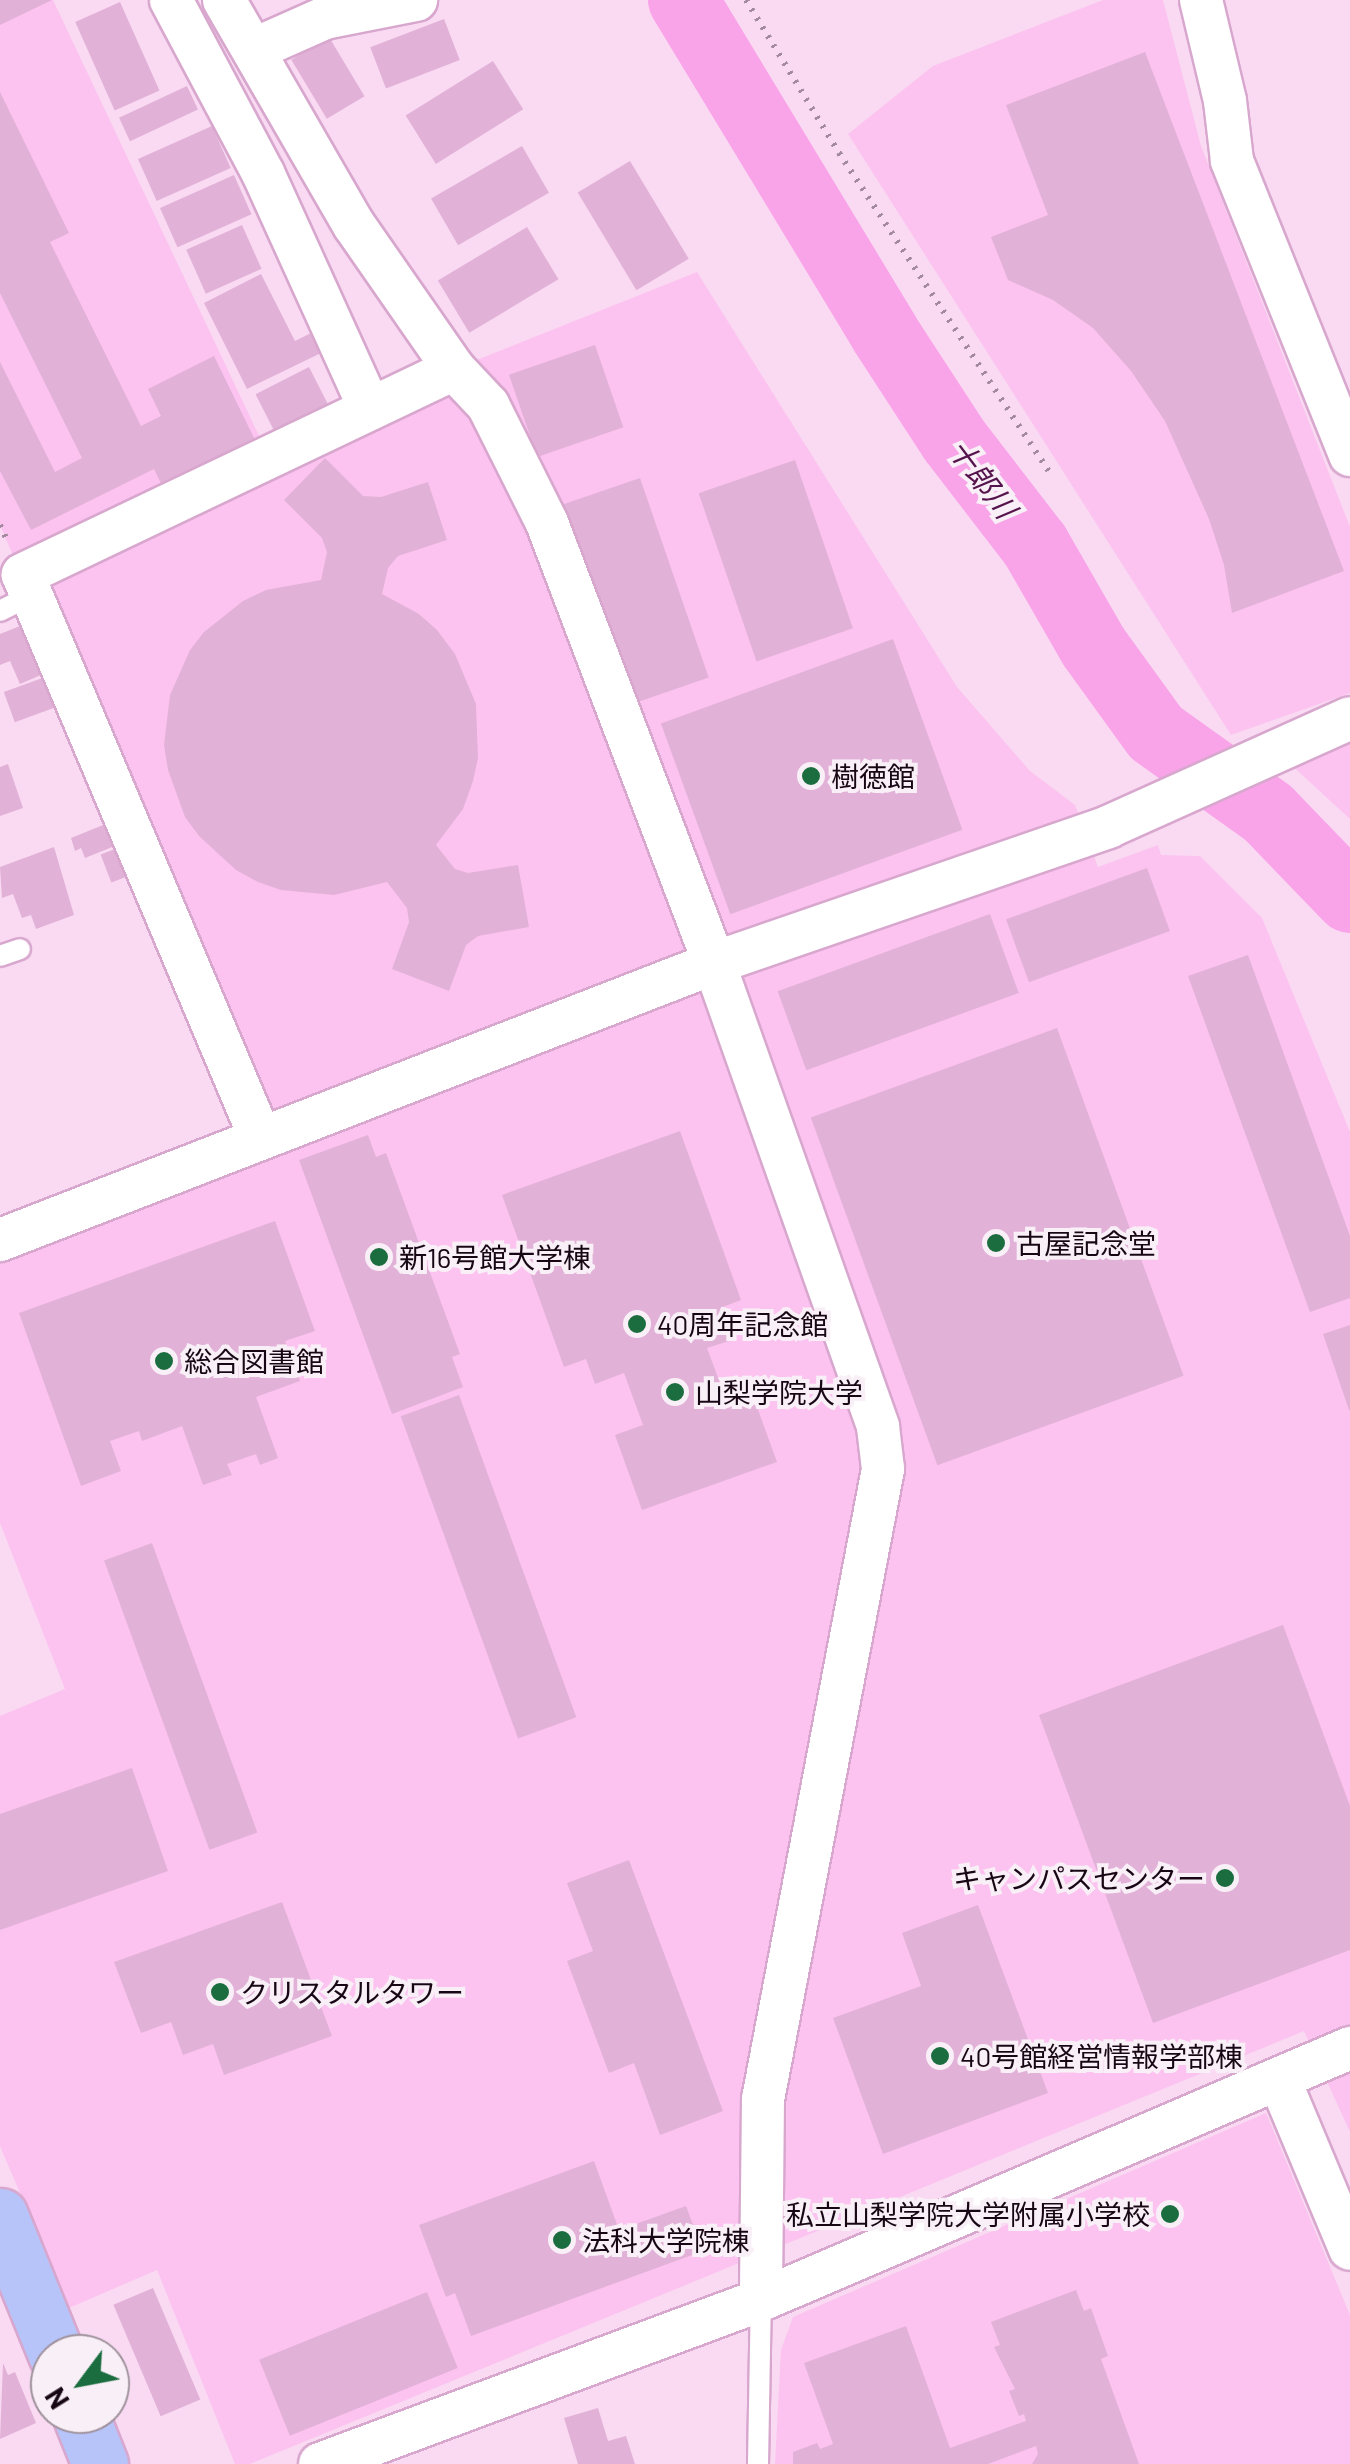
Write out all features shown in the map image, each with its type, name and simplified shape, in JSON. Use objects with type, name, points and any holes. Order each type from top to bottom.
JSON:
[{"type":"highway","points":[[0,2216],[48,2334]]},
{"type":"highway","points":[[88,2434],[100,2464]]},
{"type":"street","points":[[172,0],[263,173],[370,409]]},
{"type":"street","points":[[224,0],[354,225],[454,369],[488,405],[547,523],[714,964],[878,1426],[883,1469],[763,2099],[761,2300]]},
{"type":"street","points":[[255,49],[325,18],[416,0]]},
{"type":"street","points":[[1201,0],[1225,101],[1232,161],[1350,455]]},
{"type":"street","points":[[260,1137],[15,603],[23,575],[454,369]]},
{"type":"street","points":[[0,1240],[714,964],[1108,827],[1350,718]]},
{"type":"street","points":[[320,2464],[761,2300],[1350,2048]]},
{"type":"street","points":[[1278,2079],[1350,2249]]},
{"type":"lane","points":[[0,956],[20,948]]},
{"type":"lane","points":[[758,2464],[761,2300]]},
{"type":"path","points":[[746,0],[839,153],[1052,476]]},
{"type":"shaded area","name":"山梨学院大学","points":[[0,0],[53,0],[269,457],[454,369],[697,272],[957,687],[1030,771],[1075,805],[1098,867],[1158,845],[1161,855],[1200,856],[1262,918],[1350,1132],[1350,2132],[1304,2031],[250,2464],[235,2464],[157,2270],[69,2308],[0,2146],[0,1716],[65,1689],[0,1523],[0,1261],[260,1137],[0,525]]},
{"type":"shaded area","points":[[1103,0],[1163,0],[1201,146],[1350,527],[1350,693],[1231,735],[848,134],[933,66]]},
{"type":"shaded area","points":[[1350,734],[1350,819],[1287,761]]},
{"type":"shaded area","name":"私立山梨学院大学附属小学校","points":[[1266,2113],[1350,2315],[1350,2464],[775,2464],[781,2350],[793,2317]]},
{"type":"building","points":[[0,0],[52,0],[0,25]]},
{"type":"building","points":[[120,2],[159,91],[115,111],[75,22]]},
{"type":"building","points":[[444,19],[460,60],[386,88],[370,47]]},
{"type":"building","points":[[329,37],[365,96],[327,119],[291,60]]},
{"type":"building","points":[[1145,52],[1344,571],[1232,613],[1224,565],[1209,519],[1165,421],[1131,371],[1093,328],[1053,300],[1008,280],[991,237],[1048,215],[1006,105]]},
{"type":"building","points":[[493,61],[523,109],[436,164],[406,116]]},
{"type":"building","points":[[187,86],[198,110],[130,141],[119,118]]},
{"type":"building","points":[[0,92],[69,233],[50,242],[141,426],[161,416],[148,389],[214,356],[258,446],[165,492],[154,469],[31,530],[0,471],[0,362],[55,472],[82,458],[0,293]]},
{"type":"building","points":[[212,126],[231,168],[157,201],[138,159]]},
{"type":"building","points":[[522,146],[549,193],[458,245],[431,199]]},
{"type":"building","points":[[630,161],[689,259],[636,290],[578,192]]},
{"type":"building","points":[[234,175],[251,214],[177,247],[160,208]]},
{"type":"building","points":[[242,225],[262,269],[206,294],[186,250]]},
{"type":"building","points":[[527,227],[558,279],[469,333],[438,281]]},
{"type":"building","points":[[261,274],[295,341],[311,333],[321,353],[247,389],[204,303]]},
{"type":"building","points":[[595,345],[623,427],[537,457],[509,375]]},
{"type":"building","points":[[309,367],[331,411],[278,438],[256,394]]},
{"type":"building","points":[[325,458],[363,496],[381,497],[428,482],[447,540],[398,556],[388,568],[382,594],[419,614],[437,630],[455,654],[476,704],[478,758],[473,781],[463,809],[436,845],[455,869],[468,873],[518,865],[529,927],[478,936],[466,945],[449,991],[392,969],[409,922],[407,908],[387,882],[334,895],[281,890],[258,882],[236,870],[199,836],[185,817],[168,770],[164,745],[170,695],[190,650],[204,632],[243,601],[266,590],[321,580],[327,552],[322,538],[284,500]]},
{"type":"building","points":[[795,460],[853,628],[757,662],[699,493]]},
{"type":"building","points":[[640,478],[709,678],[632,704],[563,504]]},
{"type":"building","points":[[20,626],[41,675],[20,684],[10,661],[0,665],[0,634]]},
{"type":"building","name":"樹徳館","points":[[893,639],[962,830],[730,914],[661,723]]},
{"type":"building","points":[[48,676],[59,706],[15,722],[4,692]]},
{"type":"building","points":[[8,764],[23,808],[0,816],[0,767]]},
{"type":"building","points":[[113,821],[122,843],[85,858],[81,848],[75,851],[71,838]]},
{"type":"building","points":[[123,846],[134,874],[111,883],[101,855]]},
{"type":"building","points":[[54,847],[74,915],[36,929],[31,915],[22,918],[13,894],[2,898],[0,867]]},
{"type":"building","points":[[1147,868],[1170,931],[1029,982],[1006,919]]},
{"type":"building","points":[[990,914],[1019,993],[806,1070],[778,991]]},
{"type":"building","points":[[1248,955],[1350,1236],[1350,1298],[1310,1312],[1188,976]]},
{"type":"building","name":"古屋記念堂","points":[[1057,1028],[1184,1376],[937,1465],[811,1118]]},
{"type":"building","name":"40周年記念館","points":[[680,1131],[741,1300],[720,1308],[732,1340],[707,1348],[724,1394],[749,1385],[777,1462],[642,1510],[615,1435],[643,1425],[624,1373],[595,1384],[586,1359],[564,1367],[502,1195]]},
{"type":"building","name":"新16号館大学棟","points":[[368,1135],[376,1157],[386,1153],[460,1354],[452,1357],[463,1387],[392,1414],[299,1160]]},
{"type":"building","name":"総合図書館","points":[[275,1221],[315,1331],[285,1341],[300,1381],[256,1397],[278,1458],[260,1465],[256,1454],[227,1464],[232,1475],[203,1485],[182,1426],[142,1441],[139,1431],[110,1441],[121,1471],[81,1486],[19,1313]]},
{"type":"building","points":[[1350,1325],[1350,1410],[1349,1410],[1323,1334]]},
{"type":"building","points":[[459,1395],[576,1717],[518,1739],[401,1416]]},
{"type":"building","points":[[152,1543],[257,1832],[209,1850],[104,1560]]},
{"type":"building","name":"キャンパスセンター","points":[[1283,1625],[1350,1806],[1350,1950],[1153,2023],[1039,1715]]},
{"type":"building","points":[[132,1768],[168,1871],[0,1930],[0,1814]]},
{"type":"building","points":[[629,1860],[723,2111],[660,2135],[634,2063],[609,2073],[567,1961],[593,1951],[567,1883]]},
{"type":"building","name":"クリスタルタワー","points":[[282,1902],[332,2036],[224,2075],[213,2044],[183,2055],[171,2022],[141,2033],[114,1962]]},
{"type":"building","name":"40号館経営情報学部棟","points":[[978,1905],[1048,2093],[883,2154],[833,2018],[921,1986],[902,1933]]},
{"type":"building","name":"法科大学院棟","points":[[594,2161],[619,2230],[686,2206],[703,2251],[471,2336],[455,2293],[446,2297],[419,2225]]},
{"type":"building","points":[[153,2288],[200,2399],[161,2416],[130,2344],[130,2334],[126,2334],[113,2305]]},
{"type":"building","points":[[1076,2290],[1084,2311],[1091,2308],[1108,2356],[1101,2359],[1139,2464],[1032,2464],[1038,2454],[1036,2446],[988,2464],[793,2464],[793,2452],[817,2443],[820,2449],[833,2444],[804,2363],[906,2326],[950,2448],[1026,2421],[1024,2414],[1019,2416],[1009,2391],[1015,2389],[994,2347],[1000,2345],[991,2322]]},
{"type":"building","points":[[427,2292],[458,2368],[290,2436],[259,2360]]},
{"type":"building","points":[[3,2363],[8,2375],[15,2372],[30,2408],[30,2426],[0,2439]]},
{"type":"building","points":[[598,2408],[608,2441],[626,2436],[635,2464],[578,2464],[564,2418]]},
{"type":"waterway","name":"十郎川","points":[[683,0],[885,334],[954,440],[1035,545],[1093,646],[1156,733],[1268,813],[1350,898]]},
{"type":"place","name":"樹徳館","points":[[811,776]]},
{"type":"place","name":"古屋記念堂","points":[[996,1243]]},
{"type":"place","name":"新16号館大学棟","points":[[379,1257]]},
{"type":"place","name":"40周年記念館","points":[[637,1324]]},
{"type":"place","name":"総合図書館","points":[[164,1361]]},
{"type":"place","name":"山梨学院大学","points":[[675,1392]]},
{"type":"place","name":"キャンパスセンター","points":[[1225,1878]]},
{"type":"place","name":"クリスタルタワー","points":[[220,1992]]},
{"type":"place","name":"40号館経営情報学部棟","points":[[940,2056]]},
{"type":"place","name":"私立山梨学院大学附属小学校","points":[[1170,2214]]},
{"type":"place","name":"法科大学院棟","points":[[562,2240]]}]
